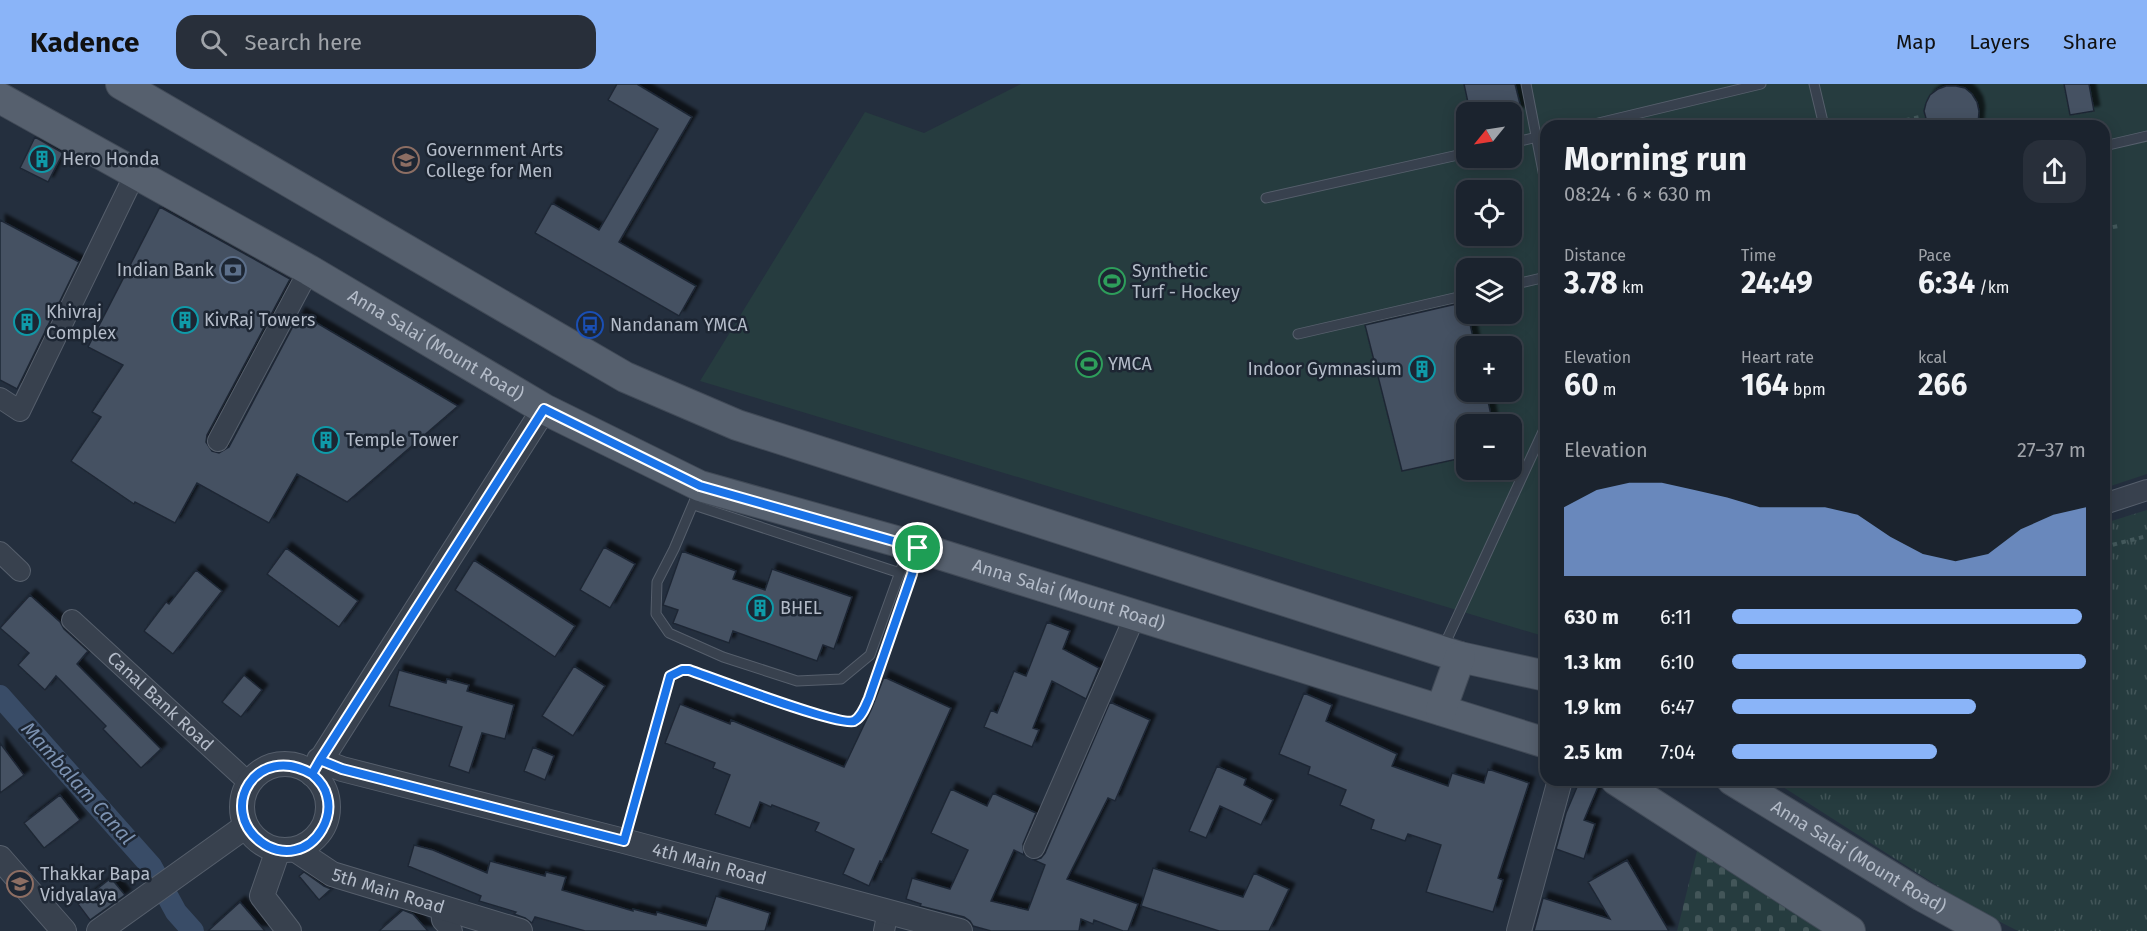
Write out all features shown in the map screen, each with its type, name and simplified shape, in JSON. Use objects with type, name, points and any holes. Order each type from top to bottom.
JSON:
[{"type":"main road","points":[[130,86],[625,377],[726,421],[1451,654],[1540,672]]},
{"type":"main road","name":"Anna Salai (Mount Road)","points":[[0,98],[309,270],[544,409],[697,496],[914,546],[1540,741]]},
{"type":"main road","points":[[1441,710],[1451,654]]},
{"type":"main road","points":[[1625,786],[1850,931]]},
{"type":"main road","name":"Anna Salai (Mount Road)","points":[[1742,786],[1922,896],[1986,931]]},
{"type":"street","points":[[0,398],[20,411],[135,174]]},
{"type":"street","points":[[218,441],[309,270]]},
{"type":"street","points":[[316,767],[544,409]]},
{"type":"street","points":[[2110,502],[2147,490]]},
{"type":"street","points":[[0,552],[20,571]]},
{"type":"street","points":[[1034,848],[1135,616]]},
{"type":"street","name":"Canal Bank Road","points":[[72,620],[249,783]]},
{"type":"street","points":[[286,764],[316,767],[327,797],[326,824],[308,844],[287,850],[266,846],[246,826],[242,804],[249,783],[259,773],[272,766],[286,764]]},
{"type":"street","name":"4th Main Road","points":[[316,767],[342,769],[624,841],[886,921],[960,931]]},
{"type":"street","points":[[1519,931],[1558,786]]},
{"type":"street","points":[[99,931],[246,826]]},
{"type":"street","points":[[287,850],[262,896],[289,931]]},
{"type":"street","name":"5th Main Road","points":[[287,850],[332,874],[520,931]]},
{"type":"street","points":[[0,858],[64,931]]},
{"type":"street","points":[[441,908],[442,920],[452,931]]},
{"type":"lane","points":[[1526,84],[1540,130]]},
{"type":"lane","points":[[1611,120],[1761,84]]},
{"type":"lane","points":[[1814,84],[1823,120]]},
{"type":"lane","points":[[1522,141],[1540,136]]},
{"type":"lane","points":[[2110,145],[2147,136]]},
{"type":"lane","points":[[1266,198],[1456,155]]},
{"type":"lane","points":[[1522,283],[1540,278]]},
{"type":"lane","points":[[1298,334],[1456,298]]},
{"type":"lane","points":[[1451,654],[1540,439]]},
{"type":"lane","points":[[900,573],[697,496],[657,582],[656,614],[669,633],[723,657],[797,681],[841,679],[870,655],[900,573],[914,546]]},
{"type":"lane","points":[[624,841],[670,676],[682,670],[689,670],[819,716],[843,722],[855,721],[862,713],[869,698],[912,574],[914,546]]},
{"type":"path","points":[[1906,120],[1920,117]]},
{"type":"path","points":[[2110,228],[2118,226]]},
{"type":"path","points":[[2110,545],[2147,536]]},
{"type":"green space","name":"YMCA","points":[[1021,84],[2147,84],[2147,474],[2110,486],[2110,120],[1540,120],[1540,635],[700,381],[865,112],[924,133]]},
{"type":"green space","points":[[2147,510],[2147,931],[2018,931],[1969,906],[1781,786],[2110,786],[2110,521]]},
{"type":"green space","points":[[1699,843],[1834,931],[1677,931]]},
{"type":"building","points":[[617,84],[637,84],[692,117],[619,242],[696,286],[679,316],[535,233],[552,203],[599,230],[658,129],[608,100]]},
{"type":"building","points":[[1464,84],[1515,84],[1520,102],[1468,102]]},
{"type":"building","points":[[2064,84],[2089,84],[2094,111],[2070,115]]},
{"type":"building","points":[[1946,86],[1965,88],[1977,102],[1978,120],[1926,120],[1924,111],[1926,103],[1930,95]]},
{"type":"building","name":"Hero Honda","points":[[35,137],[63,153],[48,182],[20,168]]},
{"type":"building","points":[[160,207],[290,279],[207,435],[206,442],[212,451],[219,453],[229,447],[300,313],[458,406],[347,502],[297,474],[269,523],[197,483],[175,523],[135,502],[134,504],[71,461],[101,417],[92,412],[123,365],[88,347]]},
{"type":"building","name":"Khivraj Complex","points":[[0,220],[79,262],[17,389],[0,380]]},
{"type":"building","name":"Indoor Gymnasium","points":[[1456,304],[1456,324],[1470,324],[1473,336],[1456,336],[1456,402],[1488,402],[1491,414],[1456,414],[1456,459],[1402,471],[1365,325]]},
{"type":"building","points":[[604,547],[635,564],[610,608],[580,590]]},
{"type":"building","points":[[286,548],[358,601],[339,627],[267,574]]},
{"type":"building","name":"BHEL","points":[[682,551],[736,571],[733,579],[765,590],[772,569],[852,597],[834,649],[823,645],[817,661],[733,631],[729,643],[673,623],[678,610],[663,605]]},
{"type":"building","points":[[474,560],[575,626],[555,657],[455,590]]},
{"type":"building","points":[[196,570],[222,591],[173,654],[144,631],[166,602],[169,604]]},
{"type":"building","points":[[30,595],[88,651],[77,664],[161,749],[141,768],[103,729],[106,726],[56,676],[45,690],[18,665],[29,653],[0,628]]},
{"type":"building","points":[[1047,622],[1070,631],[1063,649],[1099,668],[1086,699],[1052,681],[1033,728],[1039,730],[1032,747],[984,727],[991,710],[997,713],[1014,671],[1026,676]]},
{"type":"building","points":[[574,666],[605,686],[573,736],[542,716]]},
{"type":"building","points":[[399,670],[446,683],[447,679],[469,685],[467,691],[514,705],[505,739],[482,733],[469,773],[449,766],[462,727],[389,706]]},
{"type":"building","points":[[244,675],[262,690],[241,717],[222,702]]},
{"type":"building","points":[[884,677],[951,708],[869,886],[843,874],[854,849],[815,831],[819,823],[760,802],[750,828],[715,814],[730,775],[713,768],[715,763],[665,743],[680,704],[730,724],[731,720],[844,767]]},
{"type":"building","points":[[1304,693],[1332,705],[1326,721],[1397,754],[1392,766],[1448,786],[1452,773],[1484,783],[1488,769],[1529,783],[1498,878],[1503,880],[1493,912],[1426,892],[1441,845],[1408,834],[1405,841],[1371,829],[1374,820],[1340,805],[1346,790],[1308,774],[1310,767],[1279,754]]},
{"type":"building","points":[[1110,702],[1150,720],[1115,801],[1108,798],[1067,879],[1138,904],[1128,931],[1094,920],[1093,924],[1081,919],[1079,931],[991,931],[973,926],[964,917],[920,906],[921,904],[906,899],[912,878],[950,889],[968,850],[931,833],[951,789],[987,806],[993,793],[1036,813],[1023,844],[1024,855],[1014,850],[991,901],[1028,910],[1045,865],[1034,860],[1041,858],[1045,853]]},
{"type":"building","points":[[0,743],[24,775],[0,793]]},
{"type":"building","points":[[533,747],[554,756],[545,780],[524,771]]},
{"type":"building","points":[[1217,766],[1246,779],[1244,785],[1273,800],[1261,825],[1220,806],[1206,838],[1189,831]]},
{"type":"building","points":[[1577,786],[1598,787],[1584,820],[1595,824],[1584,859],[1556,849],[1566,813]]},
{"type":"building","points":[[60,795],[80,820],[44,848],[24,823]]},
{"type":"building","points":[[414,845],[433,850],[487,873],[490,861],[545,876],[546,872],[566,877],[562,890],[633,911],[633,909],[656,915],[657,912],[706,926],[716,896],[770,913],[765,931],[585,931],[535,917],[532,923],[514,914],[516,912],[479,901],[481,896],[408,866]]},
{"type":"building","points":[[1627,860],[1669,931],[1534,931],[1543,898],[1610,919],[1588,882]]},
{"type":"building","points":[[1153,868],[1243,897],[1254,873],[1289,889],[1269,931],[1219,931],[1141,906]]},
{"type":"building","points":[[304,872],[331,889],[319,900],[299,876]]},
{"type":"building","points":[[111,878],[125,895],[90,920],[78,904]]},
{"type":"building","points":[[240,902],[265,931],[208,931]]},
{"type":"building","points":[[403,910],[413,914],[428,931],[379,931]]},
{"type":"waterway","name":"Mambalam Canal","points":[[0,696],[151,866],[176,912],[193,931]]},
{"type":"place","name":"Hero Honda","points":[[42,159]]},
{"type":"place","name":"Government Arts College for Men","points":[[406,160]]},
{"type":"place","name":"Indian Bank","points":[[233,270]]},
{"type":"place","name":"Synthetic Turf - Hockey","points":[[1112,281]]},
{"type":"place","name":"KivRaj Towers","points":[[185,320]]},
{"type":"place","name":"Khivraj Complex","points":[[27,322]]},
{"type":"place","name":"Nandanam YMCA","points":[[590,325]]},
{"type":"place","name":"YMCA","points":[[1089,364]]},
{"type":"place","name":"Indoor Gymnasium","points":[[1422,369]]},
{"type":"place","name":"Temple Tower","points":[[326,440]]},
{"type":"place","name":"BHEL","points":[[760,608]]},
{"type":"place","name":"Thakkar Bapa Vidyalaya","points":[[20,884]]},
{"type":"route","points":[[918,548],[700,486],[544,409],[320,760],[312,774],[300,766],[286,764],[272,766],[259,773],[249,783],[244,794],[242,804],[246,826],[266,846],[278,850],[296,850],[308,844],[326,824],[327,797],[322,784],[312,774],[320,760],[342,769],[624,841],[670,676],[685,669],[751,690],[819,716],[843,722],[855,721],[862,713],[869,698],[912,574],[918,548]]}]
